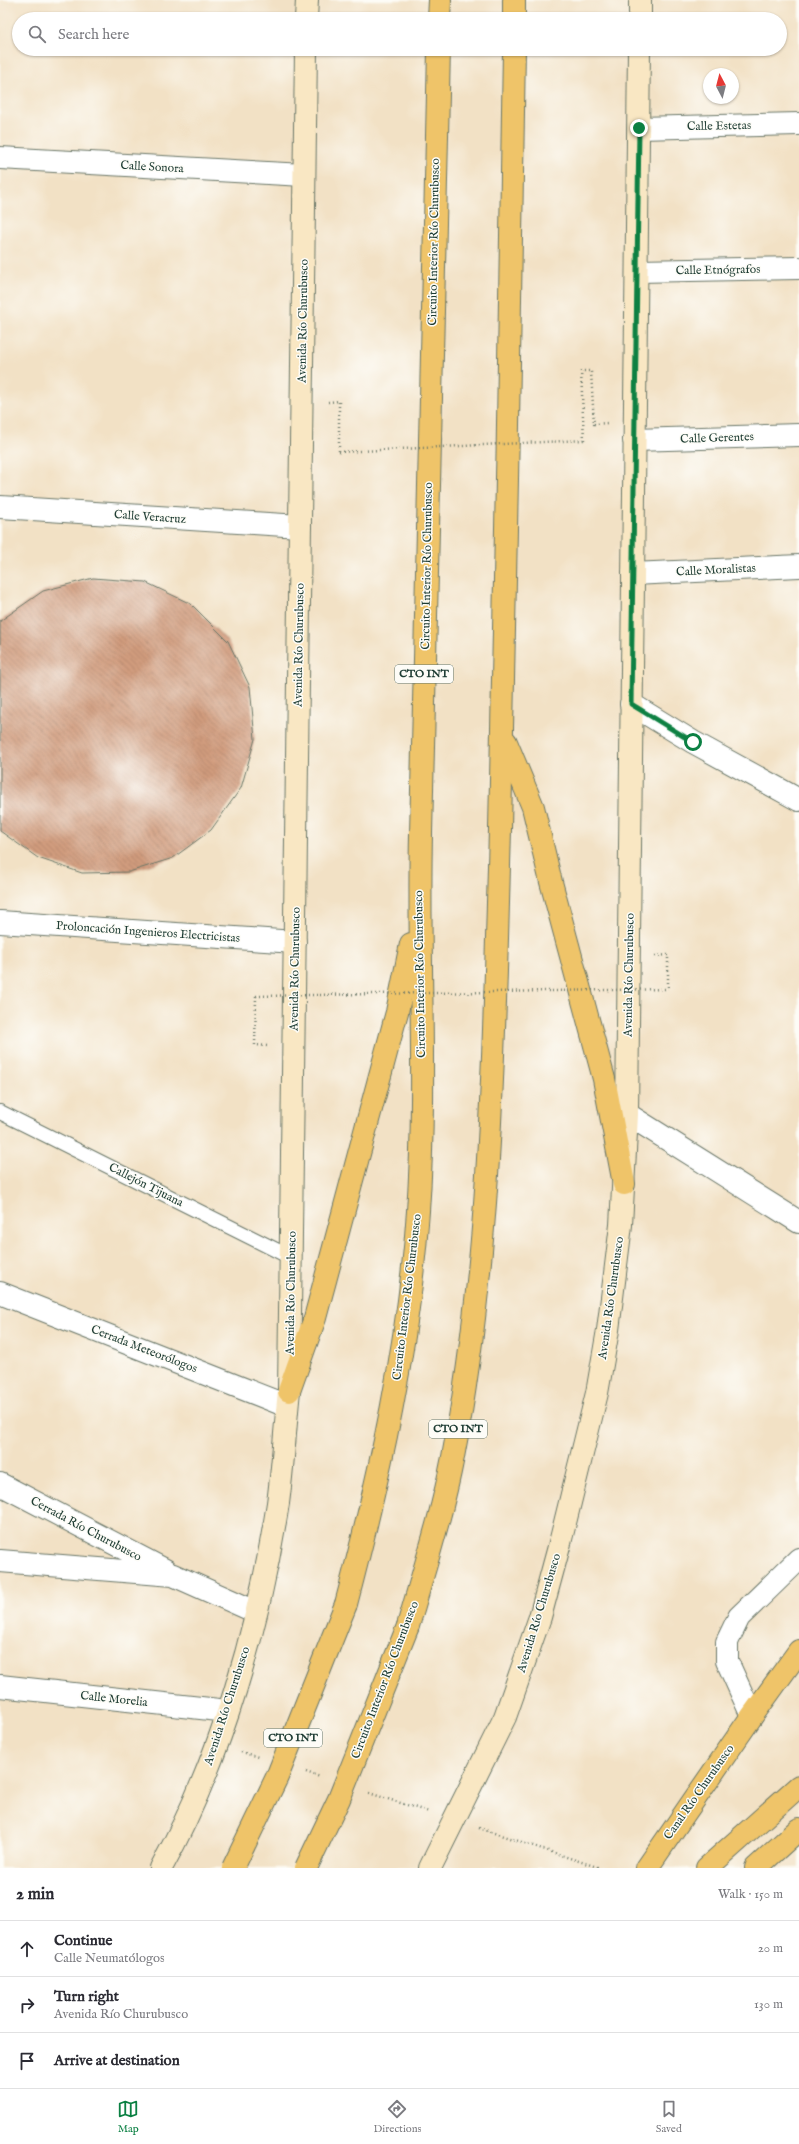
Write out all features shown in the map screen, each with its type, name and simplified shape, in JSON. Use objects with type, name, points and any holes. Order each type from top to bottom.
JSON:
[{"type":"main road","points":[[306,12],[307,0]]},
{"type":"main road","points":[[439,12],[440,0]]},
{"type":"main road","points":[[514,0],[514,12]]},
{"type":"main road","points":[[640,0],[640,12]]},
{"type":"main road","name":"Avenida Río Churubusco","points":[[161,1868],[200,1787],[240,1674],[256,1612],[277,1503],[288,1398],[292,1258],[306,56]]},
{"type":"main road","name":"Circuito Interior Río Churubusco","points":[[233,1868],[277,1777],[346,1604],[369,1516],[394,1397],[409,1298],[418,1214],[422,1144],[419,903],[439,56]]},
{"type":"main road","name":"Circuito Interior Río Churubusco","points":[[306,1868],[339,1799],[408,1626],[433,1538],[452,1461],[468,1370],[476,1301],[483,1226],[493,1052],[503,734],[514,56]]},
{"type":"main road","name":"Avenida Río Churubusco","points":[[430,1868],[456,1820],[505,1717],[540,1617],[597,1393],[616,1276],[624,1184],[627,1114],[640,56]]},
{"type":"main road","points":[[503,734],[533,807],[551,882],[604,1079],[624,1184]]},
{"type":"main road","points":[[288,1398],[315,1318],[395,1019],[419,903]]},
{"type":"main road","name":"Canal Río Churubusco","points":[[647,1868],[752,1716],[799,1651]]},
{"type":"main road","points":[[707,1868],[799,1786]]},
{"type":"main road","points":[[756,1868],[799,1829]]},
{"type":"street","name":"Calle Estetas","points":[[639,128],[799,124]]},
{"type":"street","name":"Calle Sonora","points":[[0,158],[304,175]]},
{"type":"street","name":"Calle Etnógrafos","points":[[637,271],[799,268]]},
{"type":"street","name":"Calle Gerentes","points":[[635,430],[799,436]]},
{"type":"street","name":"Calle Veracruz","points":[[0,508],[300,526]]},
{"type":"street","name":"Calle Moralistas","points":[[633,574],[799,566]]},
{"type":"street","points":[[631,704],[693,742],[799,800]]},
{"type":"street","name":"Proloncación Ingenieros Electricistas","points":[[0,922],[296,942]]},
{"type":"street","points":[[627,1114],[799,1222]]},
{"type":"street","name":"Cerrada Meteorólogos","points":[[0,1293],[288,1398]]},
{"type":"street","name":"Cerrada Río Churubusco","points":[[0,1484],[173,1575],[256,1612]]},
{"type":"street","points":[[752,1716],[727,1661],[726,1642],[739,1617],[799,1559]]},
{"type":"street","name":"Cerrada Río Churubusco","points":[[0,1561],[173,1575]]},
{"type":"street","name":"Calle Morelia","points":[[0,1686],[228,1711]]},
{"type":"lane","name":"Callejón Tijuana","points":[[0,1112],[292,1258]]},
{"type":"path","points":[[339,452],[584,440],[581,371],[590,370],[594,424],[635,430]]},
{"type":"path","points":[[255,1045],[256,996],[668,989],[668,955]]},
{"type":"path","points":[[216,1744],[261,1758]]},
{"type":"path","points":[[298,1770],[321,1777]]},
{"type":"path","points":[[366,1792],[600,1868]]},
{"type":"building","points":[[93,578],[145,582],[191,604],[228,641],[250,687],[255,739],[241,788],[211,830],[173,858],[129,872],[82,873],[38,858],[0,831],[0,621],[43,591]]},
{"type":"route","points":[[639,128],[631,704],[693,742]]}]
